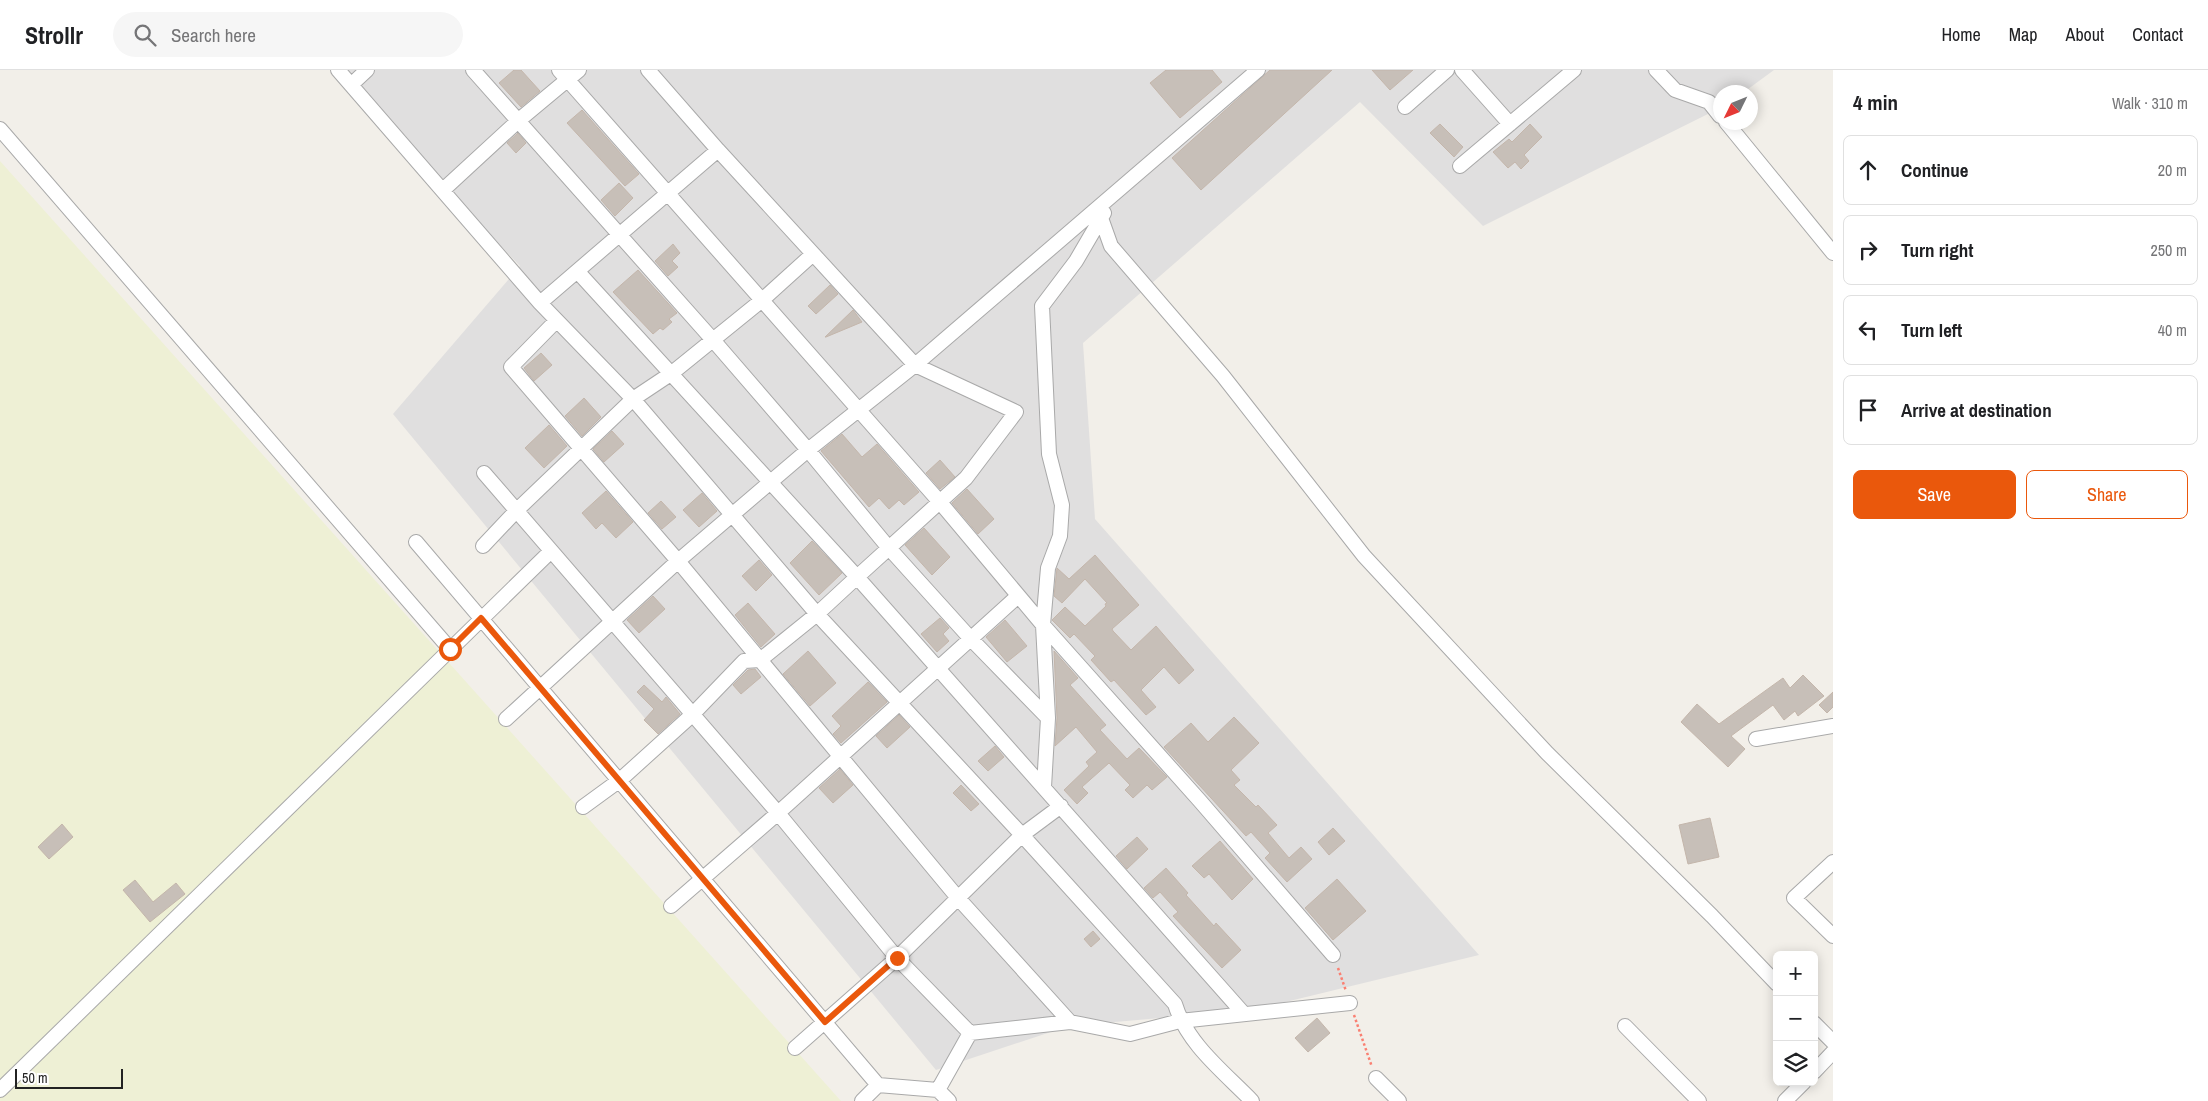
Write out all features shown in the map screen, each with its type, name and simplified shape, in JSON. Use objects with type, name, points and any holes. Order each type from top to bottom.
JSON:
[{"type":"street","points":[[338,70],[556,322],[633,399],[817,614],[1176,1004],[1180,1021],[1196,1043],[1252,1101]]},
{"type":"street","points":[[351,85],[367,70]]},
{"type":"street","points":[[473,70],[713,340],[808,450],[888,547],[971,639],[1048,718]]},
{"type":"street","points":[[443,190],[519,120],[563,75],[579,70]]},
{"type":"street","points":[[583,807],[620,780],[692,715],[744,661],[760,660],[817,614],[857,578],[888,547],[966,478],[1016,412],[915,364],[718,150],[648,70]]},
{"type":"street","points":[[506,719],[678,561],[808,450],[915,364],[1258,70]]},
{"type":"street","points":[[1405,107],[1447,70]]},
{"type":"street","points":[[1462,70],[1510,124]]},
{"type":"street","points":[[1460,166],[1574,70]]},
{"type":"street","points":[[1656,70],[1675,90],[1709,102],[1713,107]]},
{"type":"street","points":[[563,75],[666,194],[939,501],[1043,625],[1200,801],[1333,955]]},
{"type":"street","points":[[0,129],[450,649]]},
{"type":"street","points":[[1732,130],[1833,254]]},
{"type":"street","points":[[540,303],[718,150]]},
{"type":"street","points":[[1044,787],[1048,718],[1043,625],[1048,568],[1060,536],[1062,505],[1049,454],[1042,306],[1076,262],[1115,193]]},
{"type":"street","points":[[1101,218],[1112,246],[1223,376],[1364,556],[1548,753],[1773,980]]},
{"type":"street","points":[[483,546],[517,510],[633,399],[672,373],[713,340],[761,301],[813,254]]},
{"type":"street","points":[[578,272],[672,373],[938,668],[1244,1014]]},
{"type":"street","points":[[556,322],[511,367],[678,561],[958,898],[1070,1022]]},
{"type":"street","points":[[484,473],[610,622],[778,813],[897,958],[970,1033]]},
{"type":"street","points":[[416,542],[878,1085],[938,1090],[949,1101]]},
{"type":"street","points":[[0,1090],[551,551]]},
{"type":"street","points":[[671,906],[778,813],[1018,596]]},
{"type":"street","points":[[1756,739],[1833,726]]},
{"type":"street","points":[[795,1048],[897,958],[1022,835],[1061,806]]},
{"type":"street","points":[[1832,866],[1794,898],[1833,936]]},
{"type":"street","points":[[970,1033],[1070,1022],[1130,1034],[1180,1021],[1350,1003]]},
{"type":"street","points":[[1625,1026],[1699,1101]]},
{"type":"street","points":[[1818,1027],[1833,1042]]},
{"type":"street","points":[[938,1090],[970,1033]]},
{"type":"street","points":[[1818,1068],[1833,1052]]},
{"type":"street","points":[[1376,1078],[1399,1101]]},
{"type":"street","points":[[862,1101],[878,1085]]},
{"type":"street","points":[[1786,1101],[1800,1086]]},
{"type":"shaded area","points":[[332,70],[1774,70],[1754,85],[1713,85],[1713,111],[1483,226],[1360,102],[1083,343],[1095,519],[1479,955],[1252,1010],[1069,1026],[936,1070],[393,414],[520,266]]},
{"type":"green space","points":[[0,161],[841,1101],[0,1101]]},
{"type":"building","points":[[514,70],[521,70],[540,91],[521,107],[499,83]]},
{"type":"building","points":[[1166,70],[1212,70],[1222,82],[1180,118],[1150,83]]},
{"type":"building","points":[[1270,70],[1332,70],[1201,190],[1172,158]]},
{"type":"building","points":[[1372,70],[1413,70],[1390,90]]},
{"type":"building","points":[[582,110],[639,174],[625,186],[567,123]]},
{"type":"building","points":[[1440,124],[1463,147],[1454,157],[1430,133]]},
{"type":"building","points":[[1530,124],[1542,137],[1524,155],[1529,161],[1521,169],[1515,162],[1508,168],[1493,152],[1509,139],[1512,142]]},
{"type":"building","points":[[518,133],[526,143],[516,153],[507,143]]},
{"type":"building","points":[[619,183],[633,198],[615,216],[601,200]]},
{"type":"building","points":[[673,244],[680,253],[672,261],[678,267],[668,276],[655,261]]},
{"type":"building","points":[[638,270],[677,313],[669,319],[672,322],[663,330],[660,328],[653,334],[613,292]]},
{"type":"building","points":[[830,285],[838,294],[816,314],[808,306]]},
{"type":"building","points":[[853,310],[862,322],[825,337]]},
{"type":"building","points":[[541,353],[552,365],[534,381],[524,368]]},
{"type":"building","points":[[584,398],[601,417],[582,436],[565,416]]},
{"type":"building","points":[[549,425],[567,446],[544,468],[525,448]]},
{"type":"building","points":[[612,431],[624,444],[604,462],[593,449]]},
{"type":"building","points":[[842,434],[862,457],[877,444],[919,492],[904,505],[899,500],[889,509],[879,498],[869,507],[821,451]]},
{"type":"building","points":[[940,460],[955,477],[940,489],[926,473]]},
{"type":"building","points":[[967,489],[994,519],[978,534],[952,503]]},
{"type":"building","points":[[606,491],[633,522],[616,538],[602,523],[596,529],[582,513]]},
{"type":"building","points":[[702,493],[717,511],[699,527],[683,510]]},
{"type":"building","points":[[661,501],[676,517],[662,529],[648,513]]},
{"type":"building","points":[[924,528],[950,557],[932,575],[905,545]]},
{"type":"building","points":[[812,541],[842,573],[819,595],[790,563]]},
{"type":"building","points":[[1095,555],[1139,605],[1112,629],[1113,631],[1131,650],[1156,626],[1194,670],[1179,684],[1164,667],[1141,690],[1156,707],[1146,715],[1114,680],[1111,682],[1091,660],[1095,656],[1074,634],[1070,638],[1052,620],[1065,607],[1085,626],[1106,606],[1105,604],[1107,603],[1085,579],[1062,603],[1054,596],[1057,568],[1069,579]]},
{"type":"building","points":[[759,560],[772,575],[756,591],[742,576]]},
{"type":"building","points":[[653,596],[665,609],[639,633],[627,620]]},
{"type":"building","points":[[748,603],[775,634],[761,647],[735,615]]},
{"type":"building","points":[[940,618],[949,628],[943,634],[949,641],[937,652],[921,634]]},
{"type":"building","points":[[1005,620],[1027,646],[1007,662],[986,637]]},
{"type":"building","points":[[808,651],[836,683],[810,706],[783,674]]},
{"type":"building","points":[[1054,651],[1078,678],[1070,685],[1106,725],[1100,730],[1127,759],[1139,748],[1167,777],[1152,790],[1147,785],[1133,798],[1125,790],[1130,785],[1109,763],[1082,787],[1088,793],[1077,804],[1064,790],[1089,766],[1086,762],[1097,752],[1076,727],[1055,746],[1057,718]]},
{"type":"building","points":[[755,669],[761,677],[741,694],[733,685],[748,670]]},
{"type":"building","points":[[1803,675],[1824,696],[1798,716],[1795,711],[1784,720],[1773,705],[1731,736],[1745,749],[1728,767],[1681,722],[1697,704],[1719,724],[1783,678],[1790,688]]},
{"type":"building","points":[[868,682],[887,702],[841,743],[833,734],[841,726],[832,716]]},
{"type":"building","points":[[644,685],[662,702],[666,697],[680,714],[658,734],[644,720],[654,709],[637,692]]},
{"type":"building","points":[[1833,692],[1833,707],[1827,713],[1819,705]]},
{"type":"building","points":[[899,715],[910,727],[887,748],[876,736]]},
{"type":"building","points":[[1234,717],[1259,743],[1231,770],[1240,780],[1234,785],[1256,807],[1258,805],[1277,825],[1268,833],[1289,858],[1301,847],[1312,859],[1287,882],[1265,858],[1270,853],[1251,832],[1246,836],[1164,747],[1191,723],[1208,742]]},
{"type":"building","points":[[995,746],[1004,757],[988,771],[978,761]]},
{"type":"building","points":[[840,769],[853,785],[833,803],[819,788]]},
{"type":"building","points":[[961,785],[979,804],[971,811],[953,793]]},
{"type":"building","points":[[1710,818],[1719,857],[1688,864],[1679,825]]},
{"type":"building","points":[[62,824],[73,837],[49,859],[38,847]]},
{"type":"building","points":[[1333,828],[1345,841],[1329,855],[1318,842]]},
{"type":"building","points":[[1137,837],[1148,849],[1127,869],[1116,856]]},
{"type":"building","points":[[1220,841],[1253,879],[1232,900],[1209,874],[1204,878],[1192,866]]},
{"type":"building","points":[[1166,868],[1188,893],[1186,895],[1214,926],[1216,923],[1241,950],[1222,968],[1173,916],[1178,912],[1160,892],[1153,898],[1144,888]]},
{"type":"building","points":[[1337,879],[1366,911],[1333,940],[1305,908]]},
{"type":"building","points":[[135,880],[153,902],[176,883],[185,894],[150,922],[123,890]]},
{"type":"building","points":[[1093,931],[1100,939],[1091,947],[1084,939]]},
{"type":"building","points":[[1317,1018],[1330,1033],[1308,1052],[1295,1038]]},
{"type":"route","points":[[450,649],[481,618],[825,1022],[897,958]]}]
